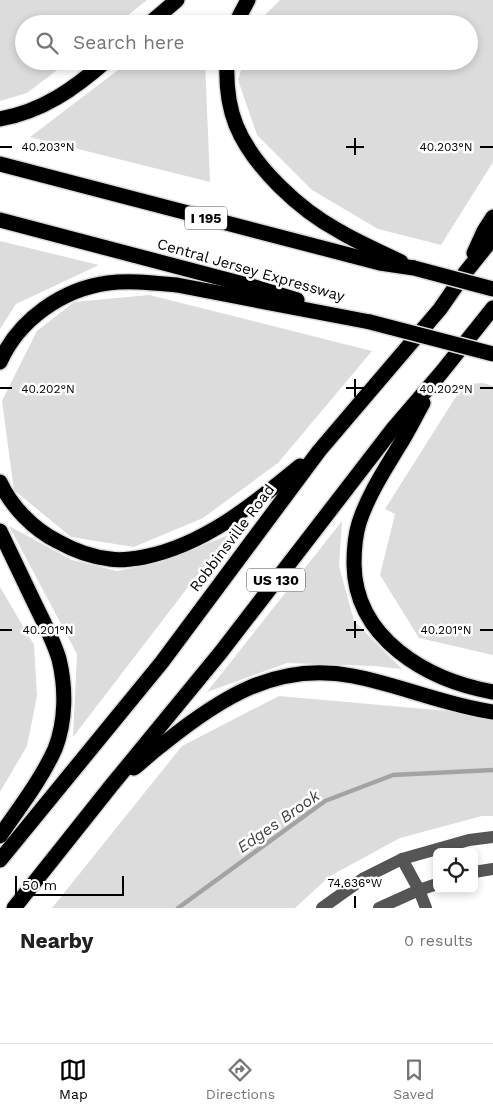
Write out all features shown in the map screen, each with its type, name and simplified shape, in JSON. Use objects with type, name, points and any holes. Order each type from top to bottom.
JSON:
[{"type":"highway","points":[[160,15],[177,0]]},
{"type":"highway","points":[[240,15],[248,0]]},
{"type":"highway","points":[[0,119],[39,108],[64,94],[96,70]]},
{"type":"highway","points":[[227,70],[226,82],[236,126],[247,147],[267,173],[314,216],[339,231],[414,268]]},
{"type":"highway","name":"I 195","points":[[0,164],[380,263],[414,268],[493,289]]},
{"type":"highway","points":[[465,273],[484,231],[493,217]]},
{"type":"highway","name":"Central Jersey Expressway","points":[[0,220],[251,286],[370,322],[493,354]]},
{"type":"highway","name":"Robbinsville Road","points":[[0,860],[162,662],[319,451],[440,309],[465,273],[493,238]]},
{"type":"highway","points":[[0,362],[16,336],[31,319],[48,306],[65,296],[86,288],[108,283],[149,282],[177,285],[370,322]]},
{"type":"highway","name":"US 130","points":[[14,908],[221,652],[392,430],[493,308]]},
{"type":"highway","points":[[441,373],[365,506],[356,536],[355,574],[358,592],[364,609],[377,630],[389,644],[413,661],[436,673],[468,686],[493,692]]},
{"type":"highway","points":[[0,482],[14,505],[30,523],[49,537],[69,548],[88,555],[111,560],[132,559],[154,555],[208,533],[251,506],[319,451]]},
{"type":"highway","points":[[0,531],[51,638],[63,678],[64,702],[62,726],[46,767],[0,836]]},
{"type":"highway","points":[[111,786],[144,761],[162,744],[204,713],[236,693],[268,680],[296,674],[326,673],[352,676],[470,708],[493,712]]},
{"type":"street","points":[[322,908],[364,878],[402,859],[469,840],[493,837]]},
{"type":"street","points":[[402,859],[420,890],[426,908]]},
{"type":"street","points":[[478,871],[493,869]]},
{"type":"street","points":[[379,908],[433,885]]},
{"type":"shaded area","points":[[0,0],[147,0],[128,15],[15,15],[15,70],[57,70],[27,93],[0,101]]},
{"type":"shaded area","points":[[280,0],[493,0],[493,162],[441,245],[378,229],[312,190],[257,135],[238,80],[241,70],[478,70],[478,15],[265,15]]},
{"type":"shaded area","points":[[118,70],[205,70],[210,182],[30,137]]},
{"type":"shaded area","points":[[0,241],[99,265],[16,304],[0,329]]},
{"type":"shaded area","points":[[149,295],[372,351],[278,463],[203,518],[134,547],[71,537],[14,490],[2,401],[37,331],[74,302]]},
{"type":"shaded area","points":[[483,383],[493,386],[493,655],[419,638],[380,575],[395,514],[385,509],[464,384]]},
{"type":"shaded area","points":[[342,521],[339,566],[354,621],[402,669],[374,666],[287,663],[207,692]]},
{"type":"shaded area","points":[[9,526],[72,560],[117,571],[162,562],[228,535],[73,737],[77,654]]},
{"type":"shaded area","points":[[0,587],[34,645],[37,696],[27,746],[0,792]]},
{"type":"shaded area","points":[[279,696],[493,715],[493,816],[482,816],[400,838],[330,876],[295,908],[52,908],[182,746]]},
{"type":"waterway","name":"Edges Brook","points":[[178,908],[325,801],[393,775],[493,770]]}]
